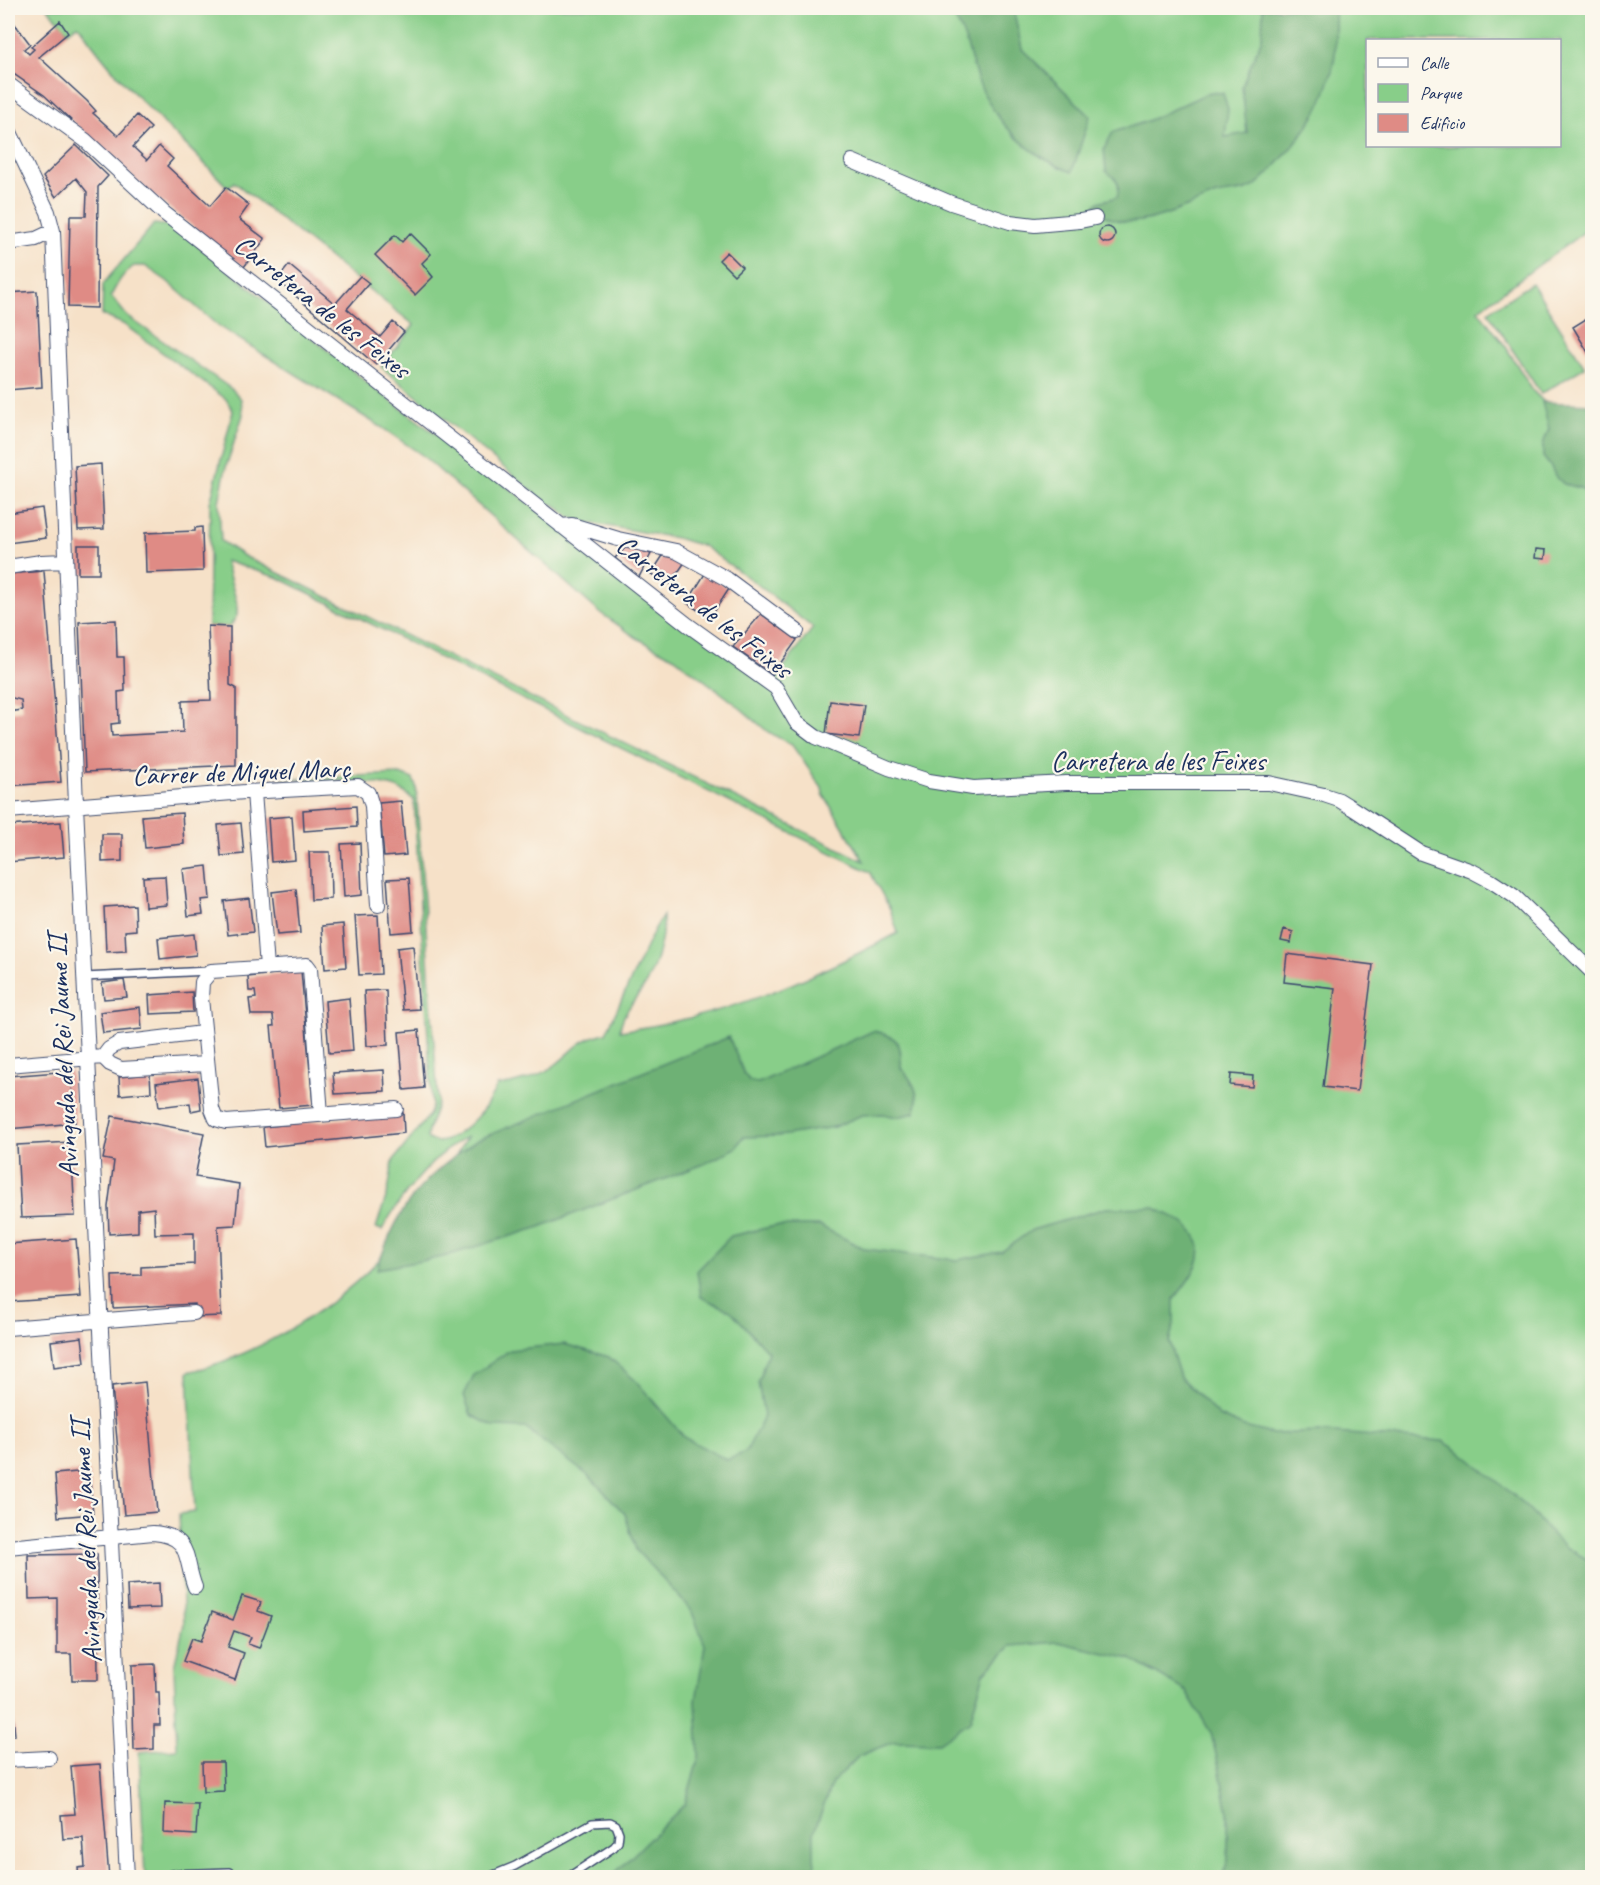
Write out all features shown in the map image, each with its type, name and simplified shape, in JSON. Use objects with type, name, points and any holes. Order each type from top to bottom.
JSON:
[{"type":"street","name":"Carretera de les Feixes","points":[[8,84],[85,140],[164,213],[561,526],[688,625],[776,688],[800,727],[816,737],[839,748],[929,781],[973,789],[1066,783],[1269,783],[1324,795],[1345,804],[1420,854],[1472,871],[1503,888],[1593,972]]},
{"type":"street","name":"Avinguda del Rei Jaume II","points":[[8,128],[48,212],[53,231],[76,805],[127,1878]]},
{"type":"street","points":[[852,160],[951,203],[1011,222],[1035,225],[1095,218]]},
{"type":"street","points":[[8,243],[36,239],[53,231]]},
{"type":"street","points":[[561,526],[572,525],[618,539],[676,551],[727,579],[798,632]]},
{"type":"street","points":[[8,567],[66,561]]},
{"type":"street","name":"Carrer de Miquel Març","points":[[8,812],[76,805],[358,786],[368,794],[372,806],[378,905]]},
{"type":"street","points":[[254,792],[267,968]]},
{"type":"street","points":[[321,1114],[310,969],[307,965],[211,970],[205,976],[201,990],[206,1064],[212,1109],[216,1119],[226,1122],[396,1109]]},
{"type":"street","points":[[103,1057],[109,1049],[119,1043],[203,1033]]},
{"type":"street","points":[[8,1065],[103,1057],[110,1064],[121,1069],[206,1064]]},
{"type":"street","points":[[8,1328],[194,1313]]},
{"type":"street","points":[[8,1547],[166,1533],[177,1539],[186,1549],[195,1587]]},
{"type":"street","points":[[8,1760],[48,1758]]},
{"type":"lane","points":[[84,976],[211,970]]},
{"type":"lane","points":[[486,1878],[515,1866],[592,1823],[610,1822],[616,1825],[619,1833],[618,1842],[614,1847],[567,1878]]},
{"type":"lane","points":[[171,1874],[230,1872],[238,1878]]},
{"type":"green space","points":[[47,8],[1592,8],[1592,226],[1478,310],[1506,347],[1533,391],[1545,403],[1564,484],[1581,488],[1592,498],[1592,1877],[145,1877],[139,1752],[177,1749],[174,1667],[184,1624],[179,1514],[195,1512],[188,1372],[214,1365],[268,1341],[321,1310],[345,1291],[396,1240],[429,1196],[467,1137],[443,1154],[419,1178],[398,1204],[382,1230],[376,1228],[388,1191],[393,1161],[430,1114],[432,1106],[414,800],[397,788],[376,783],[272,780],[400,774],[413,779],[416,786],[438,1101],[427,1138],[434,1141],[441,1142],[449,1139],[464,1129],[484,1108],[497,1086],[519,1082],[542,1073],[589,1038],[606,1033],[654,930],[663,916],[661,942],[653,969],[626,1012],[620,1031],[659,1025],[730,1007],[797,982],[898,933],[890,909],[870,872],[279,578],[225,561],[237,603],[237,615],[230,627],[208,626],[210,503],[233,411],[226,399],[123,324],[102,315],[103,284],[154,224],[174,226],[375,389],[548,517],[769,687],[813,628],[757,584],[703,546],[676,538],[584,522],[569,517],[555,505],[547,503],[381,367],[414,325],[234,182],[228,188],[132,91],[77,25],[68,32]],"holes":[[[134,266],[145,266],[167,281],[218,326],[422,455],[599,612],[637,638],[675,658],[768,732],[792,745],[822,788],[823,794],[864,861],[244,556],[221,541],[219,502],[226,467],[243,415],[241,399],[233,390],[127,316],[111,296],[130,269]]]},
{"type":"green space","points":[[949,8],[1015,8],[1014,13],[1022,49],[1090,116],[1072,172],[1028,148],[994,111],[978,81],[962,32]]},
{"type":"green space","points":[[1263,8],[1336,8],[1335,53],[1327,87],[1313,118],[1285,155],[1268,174],[1249,189],[1217,195],[1154,218],[1121,221],[1107,217],[1094,207],[1099,202],[1117,197],[1119,188],[1115,179],[1106,171],[1104,149],[1113,132],[1145,122],[1210,92],[1223,93],[1228,109],[1225,137],[1247,133],[1242,86],[1262,38]]},
{"type":"green space","points":[[1532,283],[1585,367],[1541,394],[1488,312]]},
{"type":"green space","points":[[1542,402],[1592,404],[1592,498],[1581,488],[1564,484],[1556,477],[1543,457],[1543,444],[1549,429]]},
{"type":"green space","points":[[873,1031],[888,1035],[897,1042],[901,1052],[901,1068],[917,1094],[914,1113],[897,1117],[883,1114],[862,1115],[834,1127],[780,1136],[743,1137],[736,1148],[704,1164],[537,1228],[443,1257],[377,1269],[394,1227],[414,1195],[441,1167],[477,1140],[729,1037],[744,1074],[750,1081],[758,1083]]},
{"type":"green space","points":[[1153,1207],[1182,1222],[1192,1231],[1198,1241],[1200,1251],[1194,1270],[1174,1299],[1174,1323],[1169,1342],[1180,1377],[1219,1416],[1244,1427],[1273,1434],[1321,1432],[1443,1441],[1465,1455],[1517,1498],[1565,1547],[1592,1562],[1592,1877],[1222,1877],[1228,1860],[1228,1812],[1211,1733],[1186,1691],[1131,1659],[1058,1642],[1011,1646],[984,1673],[970,1721],[939,1743],[893,1742],[859,1756],[832,1783],[814,1832],[817,1877],[611,1877],[685,1804],[699,1757],[696,1701],[705,1645],[691,1610],[636,1550],[625,1514],[590,1477],[525,1428],[494,1427],[471,1415],[464,1395],[474,1375],[510,1350],[564,1344],[609,1357],[636,1381],[685,1438],[727,1460],[746,1452],[764,1416],[758,1382],[768,1352],[731,1311],[701,1297],[697,1271],[731,1236],[775,1226],[820,1226],[865,1249],[957,1260],[1001,1252],[1032,1230],[1106,1208]]},
{"type":"building","points":[[8,15],[30,44],[24,49],[29,54],[34,49],[31,47],[60,21],[68,33],[39,57],[87,101],[96,111],[93,113],[118,136],[137,115],[151,128],[133,147],[147,160],[159,146],[173,159],[167,166],[210,206],[226,187],[249,205],[239,219],[265,239],[244,267],[145,189],[44,95],[8,70]]},
{"type":"building","points":[[76,145],[108,176],[98,187],[97,308],[68,307],[70,216],[86,216],[87,192],[76,178],[56,197],[43,177]]},
{"type":"building","points":[[1107,227],[1115,235],[1107,243],[1099,235]]},
{"type":"building","points":[[410,233],[431,254],[422,263],[433,277],[415,295],[375,255],[395,235],[402,242]]},
{"type":"building","points":[[727,252],[742,267],[734,275],[719,260]]},
{"type":"building","points":[[289,265],[335,304],[360,276],[369,283],[347,309],[380,337],[393,322],[404,332],[376,365],[277,280]]},
{"type":"building","points":[[37,291],[42,387],[8,390],[8,368],[13,368],[11,351],[8,352],[8,293]]},
{"type":"building","points":[[1589,317],[1592,324],[1592,359],[1573,327]]},
{"type":"building","points":[[101,464],[104,529],[78,530],[75,466]]},
{"type":"building","points":[[42,508],[46,538],[8,543],[8,513]]},
{"type":"building","points":[[202,527],[203,571],[146,573],[145,533],[195,531],[195,528]]},
{"type":"building","points":[[78,545],[99,545],[99,574],[78,574]]},
{"type":"building","points":[[627,546],[651,554],[639,577],[615,558]]},
{"type":"building","points":[[1536,549],[1546,550],[1545,559],[1535,558]]},
{"type":"building","points":[[664,554],[685,562],[670,584],[651,574]]},
{"type":"building","points":[[44,571],[61,782],[8,786],[8,712],[22,710],[21,700],[8,697],[8,574]]},
{"type":"building","points":[[706,572],[729,589],[710,618],[687,603]]},
{"type":"building","points":[[761,614],[797,640],[772,675],[733,647]]},
{"type":"building","points":[[116,620],[117,657],[124,657],[125,691],[118,692],[119,723],[111,724],[112,736],[183,732],[182,701],[211,700],[208,626],[230,627],[230,685],[236,688],[236,765],[85,772],[79,622]]},
{"type":"building","points":[[830,701],[864,705],[859,738],[826,734]]},
{"type":"building","points":[[401,801],[406,855],[384,857],[379,803]]},
{"type":"building","points":[[356,806],[357,827],[304,831],[303,810]]},
{"type":"building","points":[[182,813],[184,844],[145,848],[142,816]]},
{"type":"building","points":[[292,816],[295,860],[271,862],[268,818]]},
{"type":"building","points":[[61,822],[64,857],[8,862],[8,826]]},
{"type":"building","points":[[241,823],[244,854],[221,856],[218,825]]},
{"type":"building","points":[[102,834],[122,834],[122,861],[102,862]]},
{"type":"building","points":[[360,843],[362,895],[344,897],[341,844]]},
{"type":"building","points":[[309,852],[330,852],[331,899],[311,900]]},
{"type":"building","points":[[207,866],[210,899],[201,900],[203,914],[188,916],[183,869]]},
{"type":"building","points":[[165,876],[167,905],[145,907],[143,877]]},
{"type":"building","points":[[409,878],[413,931],[391,933],[387,879]]},
{"type":"building","points":[[296,889],[300,933],[277,935],[272,892]]},
{"type":"building","points":[[249,898],[253,932],[228,935],[224,901]]},
{"type":"building","points":[[135,905],[136,930],[125,931],[126,951],[106,952],[104,907]]},
{"type":"building","points":[[378,915],[381,974],[359,975],[355,916]]},
{"type":"building","points":[[343,924],[346,967],[325,969],[322,926]]},
{"type":"building","points":[[1284,929],[1293,932],[1291,943],[1281,941]]},
{"type":"building","points":[[194,934],[196,955],[160,959],[158,938]]},
{"type":"building","points":[[413,946],[419,1009],[403,1010],[397,948]]},
{"type":"building","points":[[1287,954],[1373,965],[1357,1091],[1323,1087],[1335,988],[1284,982]]},
{"type":"building","points":[[301,971],[313,1105],[279,1108],[271,1026],[274,1026],[273,1015],[251,1015],[249,999],[256,998],[255,991],[249,991],[248,977]]},
{"type":"building","points":[[124,980],[127,997],[104,999],[102,983]]},
{"type":"building","points":[[386,990],[388,1045],[367,1046],[364,991]]},
{"type":"building","points":[[192,992],[193,1012],[150,1014],[149,995]]},
{"type":"building","points":[[349,998],[353,1051],[329,1053],[325,1001]]},
{"type":"building","points":[[140,1007],[142,1029],[103,1033],[100,1012]]},
{"type":"building","points":[[419,1030],[424,1088],[404,1090],[399,1032]]},
{"type":"building","points":[[384,1070],[385,1091],[335,1094],[333,1073]]},
{"type":"building","points":[[71,1071],[75,1123],[8,1129],[8,1076]]},
{"type":"building","points":[[150,1074],[151,1092],[120,1095],[119,1077]]},
{"type":"building","points":[[1231,1074],[1253,1076],[1252,1087],[1230,1085]]},
{"type":"building","points":[[198,1078],[201,1109],[191,1111],[190,1103],[159,1107],[156,1083]]},
{"type":"building","points":[[403,1113],[404,1133],[265,1147],[263,1127]]},
{"type":"building","points":[[112,1116],[204,1133],[195,1177],[239,1184],[235,1225],[218,1226],[221,1316],[195,1317],[195,1304],[113,1308],[112,1276],[141,1275],[141,1267],[194,1264],[194,1233],[155,1234],[154,1208],[138,1210],[138,1232],[109,1234],[108,1207],[114,1161],[103,1159]]},
{"type":"building","points":[[71,1142],[75,1216],[21,1218],[17,1145]]},
{"type":"building","points":[[76,1239],[81,1297],[8,1302],[8,1244]]},
{"type":"building","points":[[82,1337],[85,1363],[54,1367],[51,1341]]},
{"type":"building","points":[[145,1382],[157,1512],[124,1515],[112,1386]]},
{"type":"building","points":[[89,1471],[93,1514],[58,1517],[55,1474]]},
{"type":"building","points":[[97,1554],[98,1680],[72,1680],[71,1654],[57,1654],[57,1598],[29,1599],[28,1555]]},
{"type":"building","points":[[159,1583],[160,1608],[128,1609],[127,1585]]},
{"type":"building","points":[[242,1596],[261,1602],[258,1611],[271,1616],[259,1648],[248,1644],[251,1637],[234,1631],[228,1647],[244,1653],[235,1680],[183,1661],[192,1638],[201,1641],[212,1612],[233,1620]]},
{"type":"building","points":[[155,1664],[160,1725],[154,1725],[154,1749],[134,1750],[132,1665]]},
{"type":"building","points":[[11,1698],[15,1735],[8,1736],[8,1699]]},
{"type":"building","points":[[202,1762],[223,1762],[224,1791],[203,1792]]},
{"type":"building","points":[[100,1764],[109,1878],[79,1878],[78,1868],[85,1867],[83,1838],[63,1839],[61,1815],[75,1814],[71,1766]]},
{"type":"building","points":[[165,1803],[198,1804],[196,1835],[164,1833]]}]
